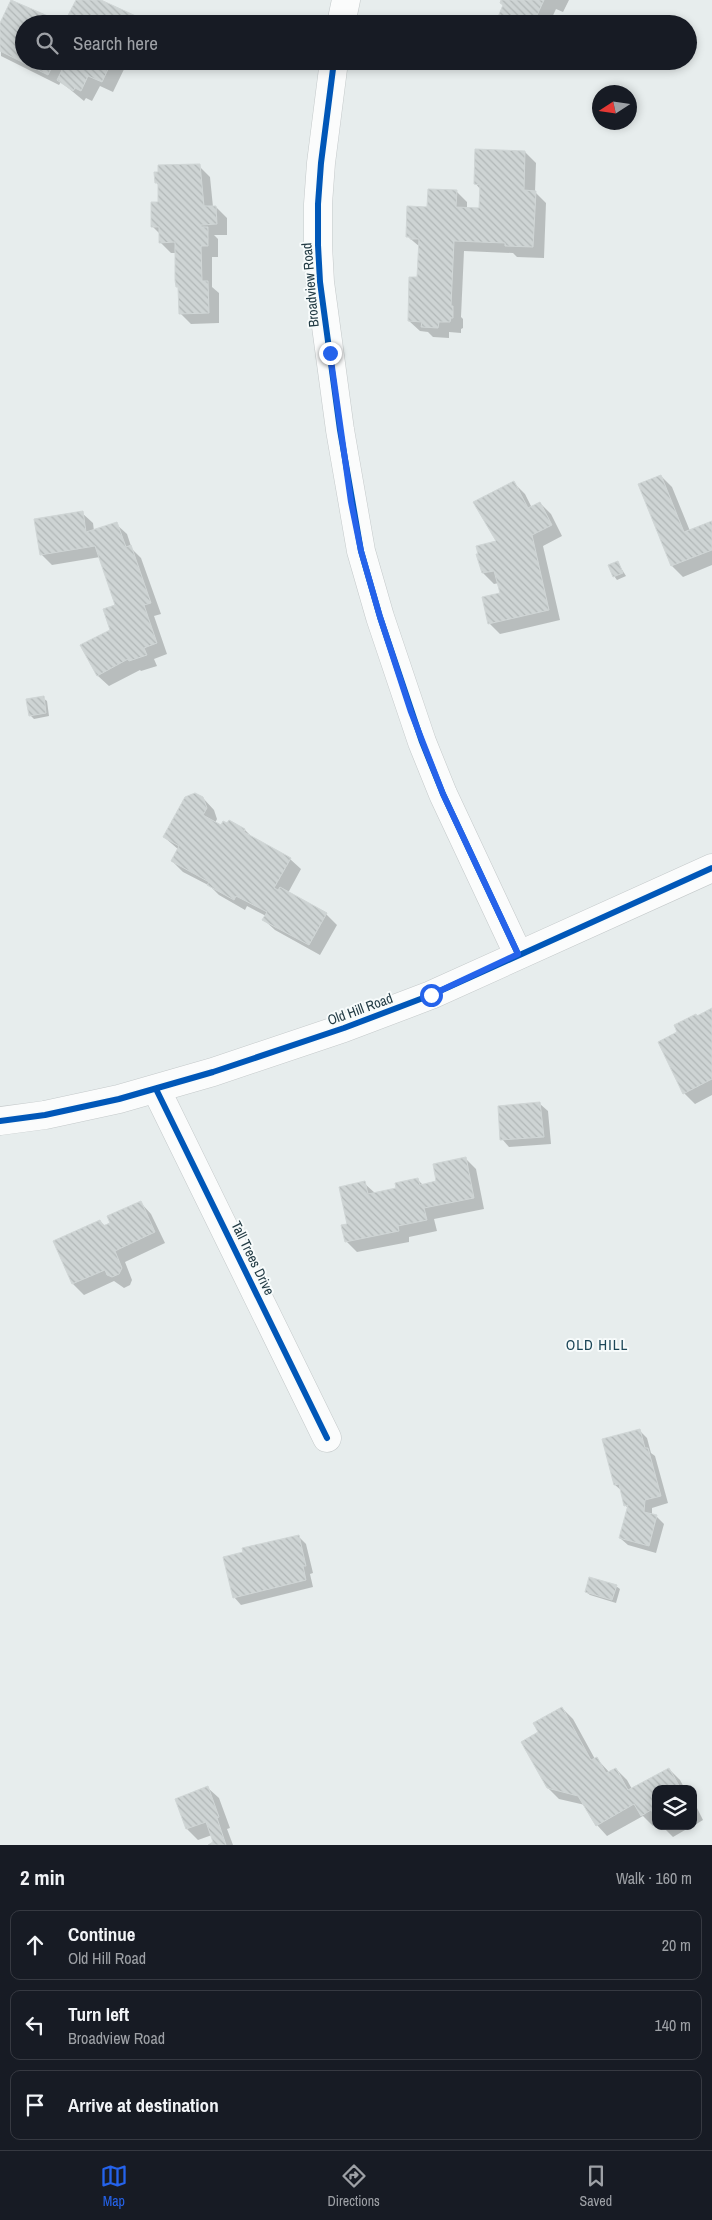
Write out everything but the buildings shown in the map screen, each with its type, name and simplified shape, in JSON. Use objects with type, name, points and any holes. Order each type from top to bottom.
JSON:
[{"type":"street","points":[[342,15],[346,0]]},
{"type":"street","name":"Broadview Road","points":[[333,70],[321,163],[318,204],[320,282],[338,420],[361,551],[408,702],[429,759],[443,794],[518,954]]},
{"type":"street","name":"Old Hill Road","points":[[0,1121],[45,1115],[156,1089],[213,1072],[387,1013],[712,868]]},
{"type":"street","name":"Tall Trees Drive","points":[[156,1089],[327,1438]]},
{"type":"cycle path","points":[[333,70],[321,163],[318,204],[320,282],[340,430],[361,551],[380,617],[422,742],[443,794],[518,954]]},
{"type":"cycle path","points":[[0,1121],[45,1115],[119,1099],[213,1072],[344,1028],[431,995],[712,868]]},
{"type":"cycle path","points":[[156,1089],[327,1438]]},
{"type":"district","name":"OLD HILL","points":[[597,1345]]},
{"type":"route","points":[[330,353],[351,502],[361,551],[380,617],[411,712],[443,794],[518,954],[431,995]]}]
